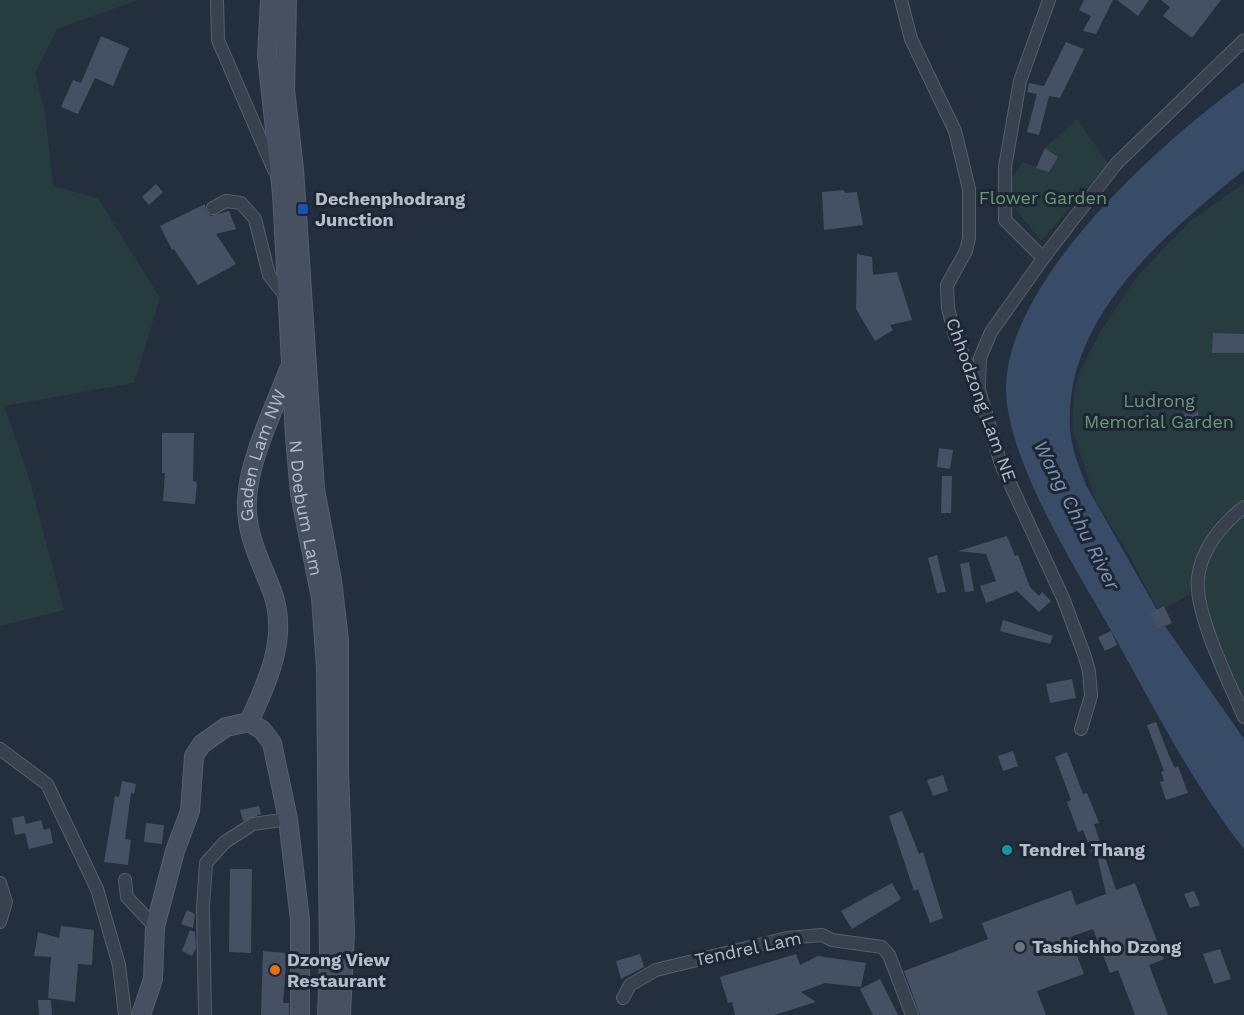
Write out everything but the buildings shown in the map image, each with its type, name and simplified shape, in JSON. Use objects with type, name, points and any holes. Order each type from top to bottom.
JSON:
[{"type":"main road","name":"N Doebum Lam","points":[[270,0],[267,56],[282,194],[300,494],[321,598],[326,676],[327,1015]]},
{"type":"main road","name":"N Doebum Lam","points":[[287,0],[285,90],[294,169],[315,489],[332,580],[339,640],[339,772],[345,932],[341,1015]]},
{"type":"main road","name":"Gaden Lam NW","points":[[249,722],[274,662],[279,626],[273,594],[249,534],[247,498],[255,461],[291,362]]},
{"type":"main road","points":[[141,1015],[153,979],[155,927],[175,851],[190,811],[194,756],[202,744],[226,727],[249,722],[262,730],[272,743],[288,819],[300,920],[300,1015]]},
{"type":"street","points":[[217,0],[218,40],[267,149],[282,194]]},
{"type":"street","name":"Chhodzong Lam NE","points":[[901,0],[911,39],[955,131],[969,189],[969,238],[966,251],[947,285],[948,308],[955,336],[979,390],[1001,464],[1062,598],[1089,671],[1091,696],[1081,729]]},
{"type":"street","points":[[1044,258],[1005,220],[1005,167],[1020,81],[1049,0]]},
{"type":"street","points":[[979,390],[981,358],[991,332],[1044,258],[1116,165],[1244,40]]},
{"type":"street","points":[[213,208],[226,201],[241,203],[255,219],[269,275],[288,299]]},
{"type":"street","points":[[1244,507],[1228,519],[1210,543],[1198,579],[1199,594],[1213,646],[1244,717]]},
{"type":"street","points":[[0,749],[47,784],[97,889],[119,965],[125,1015]]},
{"type":"street","points":[[205,1015],[203,907],[206,863],[225,842],[253,824],[288,819]]},
{"type":"street","points":[[125,880],[127,897],[155,927]]},
{"type":"street","points":[[0,883],[6,902],[0,922]]},
{"type":"street","name":"Tendrel Lam","points":[[622,998],[630,985],[656,970],[744,946],[787,938],[822,935],[832,940],[882,946],[889,955],[912,1015]]},
{"type":"green space","points":[[0,0],[138,0],[57,29],[35,73],[45,112],[53,186],[98,198],[160,298],[134,383],[4,406],[29,478],[64,610],[0,626]]},
{"type":"green space","name":"Flower Garden","points":[[1077,119],[1108,164],[1041,241],[1002,192],[1023,162],[1049,172],[1058,157],[1045,148]]},
{"type":"green space","name":"Ludrong Memorial Garden","points":[[1244,183],[1244,501],[1220,518],[1208,534],[1193,574],[1190,594],[1166,608],[1164,606],[1157,608],[1129,555],[1096,501],[1072,429],[1074,393],[1079,373],[1100,332],[1139,274],[1192,220]]},
{"type":"green space","points":[[1244,512],[1244,709],[1212,628],[1206,606],[1204,584],[1206,564],[1213,546]]},
{"type":"water","name":"Wang Chhu River","points":[[1244,82],[1244,170],[1153,250],[1102,314],[1084,349],[1073,387],[1070,428],[1074,450],[1086,485],[1157,610],[1151,613],[1158,629],[1165,626],[1244,739],[1244,849],[1205,794],[1170,738],[1059,539],[1028,476],[1017,445],[1009,415],[1006,388],[1013,346],[1032,303],[1060,259],[1094,217],[1132,176],[1210,108]]},
{"type":"place","name":"Dechenphodrang Junction","points":[[303,209]]},
{"type":"place","name":"Tendrel Thang","points":[[1007,850]]},
{"type":"place","name":"Tashichho Dzong","points":[[1020,947]]},
{"type":"place","name":"Dzong View Restaurant","points":[[275,970]]}]
